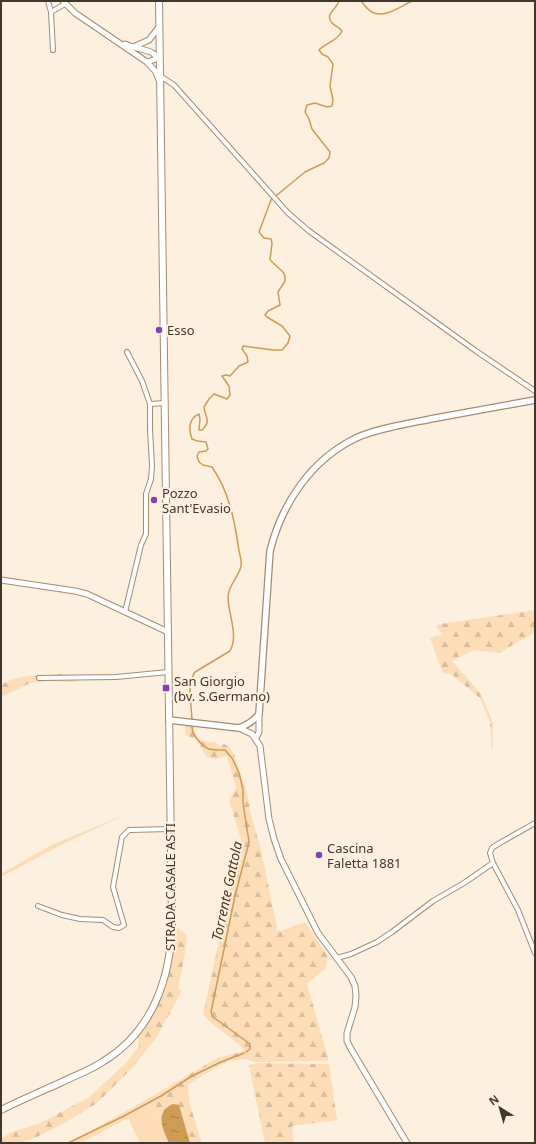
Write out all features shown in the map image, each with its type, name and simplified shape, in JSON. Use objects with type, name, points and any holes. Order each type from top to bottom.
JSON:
[{"type":"main road","name":"STRADA CASALE ASTI","points":[[1,1110],[85,1072],[103,1062],[128,1042],[146,1019],[161,990],[170,957],[172,922],[171,829],[159,1]]},
{"type":"main road","points":[[169,720],[239,728],[255,719],[259,714],[270,551],[286,508],[296,490],[308,474],[340,447],[358,438],[391,428],[535,400]]},
{"type":"street","points":[[48,1],[53,50]]},
{"type":"street","points":[[50,12],[64,2],[75,13],[147,62],[157,74],[160,84]]},
{"type":"street","points":[[133,47],[149,40],[159,27]]},
{"type":"street","points":[[119,42],[151,52],[159,58]]},
{"type":"street","points":[[147,62],[159,58]]},
{"type":"street","points":[[160,76],[174,85],[288,213],[309,231],[476,351],[535,391]]},
{"type":"street","points":[[125,612],[146,534],[146,494],[151,479],[152,466],[150,404],[142,381],[127,352]]},
{"type":"street","points":[[150,404],[165,403]]},
{"type":"street","points":[[1,580],[87,594],[168,632]]},
{"type":"street","points":[[39,678],[116,677],[168,672]]},
{"type":"street","points":[[256,738],[258,732],[259,714]]},
{"type":"street","points":[[239,728],[250,732],[256,738],[260,746],[269,819],[279,852],[314,926],[351,977],[355,986],[355,1007],[348,1025],[347,1041],[407,1143]]},
{"type":"street","points":[[535,823],[509,836],[492,848],[490,853],[492,863],[518,910],[535,953]]},
{"type":"street","points":[[38,906],[62,915],[80,919],[103,920],[112,927],[119,928],[124,925],[113,887],[122,837],[129,830],[171,829]]},
{"type":"street","points":[[337,958],[351,954],[377,942],[433,901],[464,883],[492,863]]},
{"type":"green space","points":[[535,610],[535,632],[499,653],[473,650],[452,661],[481,694],[493,723],[492,755],[490,722],[480,698],[451,674],[443,673],[430,638],[442,635],[436,626],[440,624]]},
{"type":"green space","points":[[62,674],[78,676],[74,682],[52,681],[31,683],[1,697],[1,685],[8,681],[23,677]]},
{"type":"green space","points":[[185,724],[195,726],[196,734],[203,741],[215,742],[220,747],[224,744],[228,746],[234,754],[247,792],[278,932],[305,922],[328,956],[326,968],[307,984],[329,1061],[256,1062],[244,1059],[228,1061],[188,1084],[189,1102],[202,1143],[169,1143],[161,1118],[159,1119],[139,1104],[217,1058],[245,1051],[203,1014],[241,839],[229,801],[236,788],[227,756],[216,759],[207,757],[196,739],[185,735]]},
{"type":"green space","points":[[129,813],[65,843],[1,877],[1,874],[51,845]]},
{"type":"green space","points":[[172,922],[187,936],[178,988],[182,991],[156,1038],[134,1066],[97,1103],[66,1122],[37,1137],[21,1143],[1,1143],[1,1138],[12,1132],[38,1124],[88,1098],[127,1062],[139,1046],[137,1031],[161,990]]},
{"type":"green space","points":[[257,1063],[329,1064],[337,1120],[292,1126],[294,1143],[265,1143],[249,1065]]},
{"type":"green space","points":[[139,1104],[158,1119],[161,1118],[169,1143],[140,1143],[128,1118],[81,1143],[69,1143]]},
{"type":"water","points":[[173,1104],[179,1105],[190,1143],[169,1143],[164,1132],[162,1116],[167,1107]]},
{"type":"waterway","name":"Torrente Gattola","points":[[192,721],[190,696],[192,677],[195,672],[230,651],[232,645],[233,631],[228,604],[228,593],[240,570],[241,562],[233,518],[227,496],[212,467],[203,465],[199,462],[197,456],[199,452],[206,451],[208,449],[206,442],[192,439],[190,424],[193,418],[199,414],[199,430],[202,430],[207,424],[204,407],[209,399],[214,394],[227,399],[230,395],[229,386],[222,376],[230,376],[239,366],[248,362],[247,356],[242,349],[243,346],[282,350],[288,343],[290,336],[282,326],[265,315],[268,311],[280,305],[278,292],[285,281],[285,276],[283,272],[270,260],[271,239],[264,238],[259,232],[271,200],[305,172],[324,163],[329,158],[330,152],[312,129],[305,112],[307,105],[315,103],[327,107],[332,106],[333,100],[330,86],[333,64],[328,57],[322,54],[319,50],[335,40],[342,31],[332,23],[329,17],[339,1]]},
{"type":"waterway","name":"Torrente Gattola","points":[[361,1],[366,7],[377,14],[387,13],[412,1]]},
{"type":"waterway","name":"Torrente Gattola","points":[[192,725],[194,734],[203,746],[212,750],[225,750],[232,758],[239,773],[243,790],[243,803],[249,842],[235,896],[211,1012],[213,1017],[250,1044],[250,1049],[246,1052]]},
{"type":"waterway","name":"Torrente Gattola","points":[[68,1143],[124,1116],[161,1096],[192,1076],[244,1053]]},
{"type":"place","name":"Esso","points":[[159,330]]},
{"type":"place","name":"Pozzo Sant'Evasio","points":[[154,500]]},
{"type":"place","name":"San Giorgio (bv. S.Germano)","points":[[166,688]]},
{"type":"place","name":"Cascina Faletta 1881","points":[[319,855]]}]
